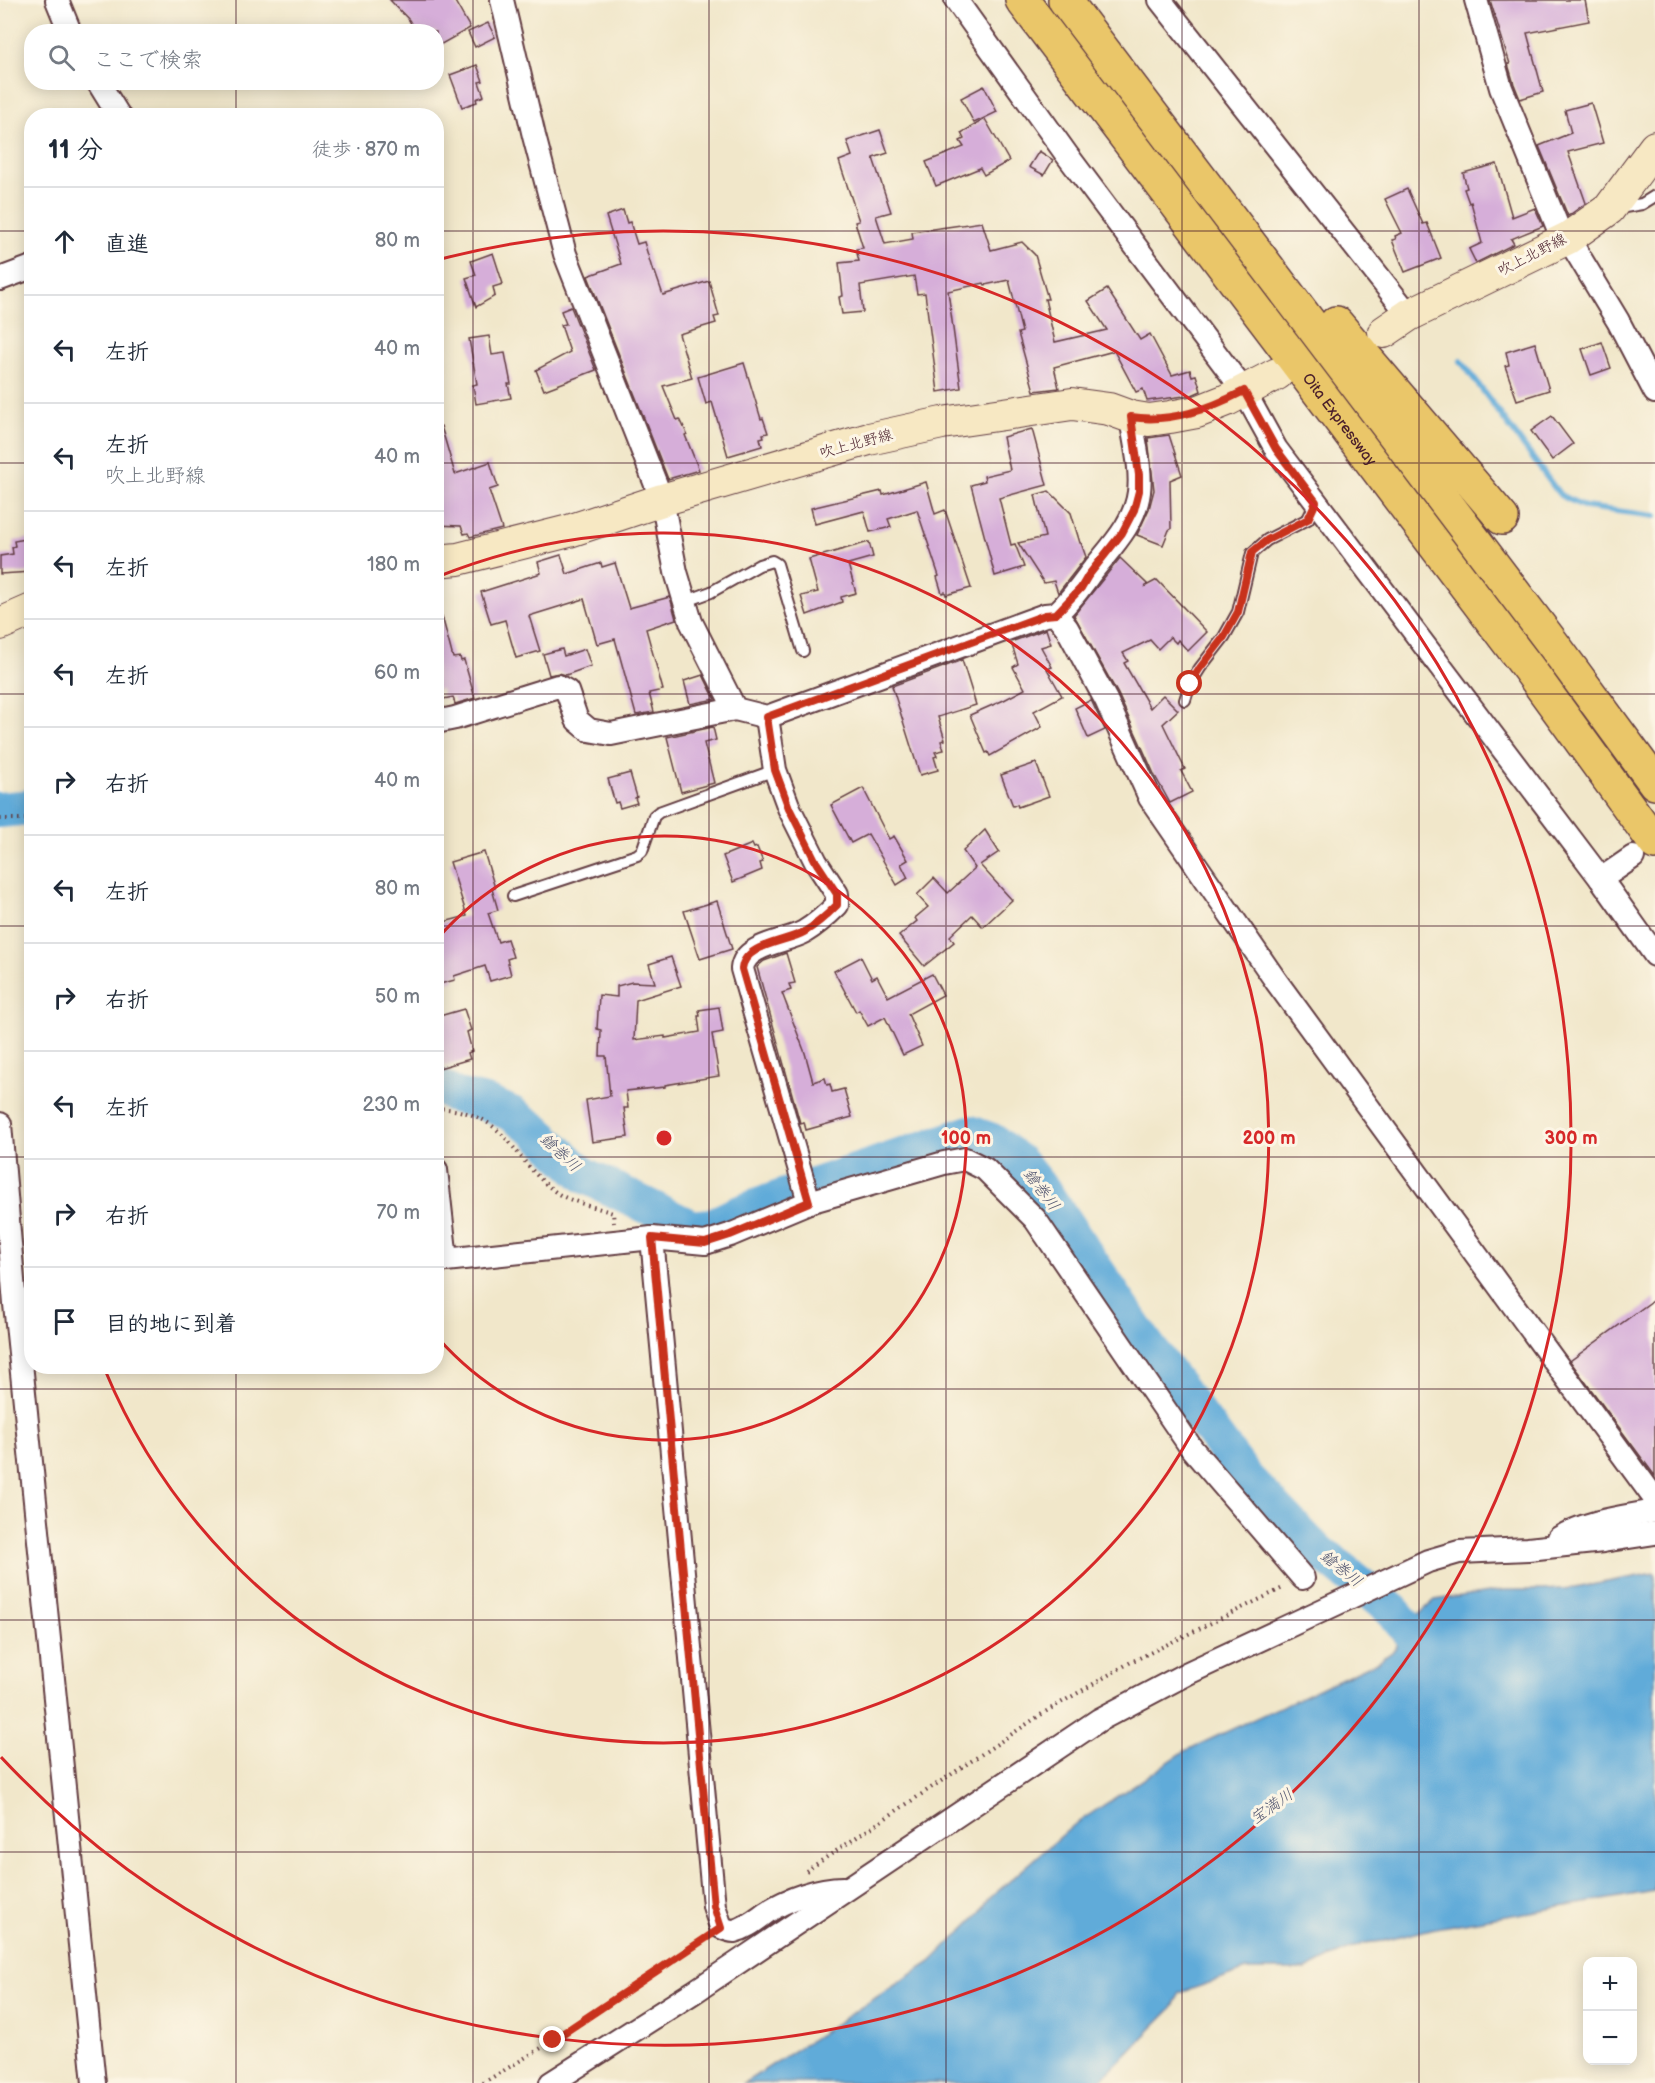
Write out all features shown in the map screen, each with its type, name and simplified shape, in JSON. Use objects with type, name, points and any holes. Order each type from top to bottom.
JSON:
[{"type":"highway","name":"Oita Expressway","points":[[1022,0],[1515,649],[1644,850]]},
{"type":"highway","points":[[1065,0],[1549,638],[1655,783]]},
{"type":"highway","points":[[1114,65],[1502,518]]},
{"type":"main road","name":"吹上北野線","points":[[1397,323],[1566,239],[1609,209],[1655,147]]},
{"type":"main road","name":"吹上北野線","points":[[444,560],[458,559],[569,531],[662,500],[869,439],[942,423],[1072,404],[1109,409],[1131,417],[1149,420],[1197,412],[1277,374]]},
{"type":"main road","points":[[0,624],[24,614]]},
{"type":"street","points":[[57,0],[67,24]]},
{"type":"street","points":[[502,0],[565,254],[662,500],[684,602],[691,622],[735,709]]},
{"type":"street","points":[[956,0],[1067,155],[1244,391],[1276,449],[1602,879],[1655,955]]},
{"type":"street","points":[[1160,0],[1397,323]]},
{"type":"street","points":[[1476,0],[1501,88],[1566,239],[1618,321],[1655,392]]},
{"type":"street","points":[[103,90],[114,108]]},
{"type":"street","points":[[0,279],[24,270]]},
{"type":"street","points":[[444,720],[558,686],[567,691],[577,720],[589,730],[611,734],[735,709],[767,717],[1045,615],[1056,614],[1081,588],[1122,533],[1134,510],[1139,491],[1139,475],[1131,417]]},
{"type":"street","points":[[1056,614],[1067,628],[1106,700],[1150,798],[1276,981],[1655,1499]]},
{"type":"street","points":[[767,717],[775,770],[789,808],[816,862],[837,894],[837,905],[804,932],[750,952],[742,961],[742,969],[809,1202]]},
{"type":"street","points":[[1602,879],[1644,850]]},
{"type":"street","points":[[0,1124],[94,2083]]},
{"type":"street","points":[[444,1260],[652,1238],[705,1243],[809,1202],[965,1159],[985,1169],[1035,1219],[1192,1449],[1303,1578]]},
{"type":"street","points":[[652,1238],[714,1906],[721,1928],[732,1931],[748,1925],[789,1901],[831,1888],[850,1888]]},
{"type":"street","points":[[1544,1547],[1567,1533],[1604,1521],[1655,1511]]},
{"type":"street","points":[[551,2083],[684,1998],[1099,1720],[1188,1673],[1428,1561],[1459,1552],[1544,1547],[1655,1533]]},
{"type":"lane","points":[[1609,209],[1642,204],[1655,196]]},
{"type":"lane","points":[[1185,699],[1190,684],[1224,637],[1238,612],[1252,552],[1267,540],[1308,519],[1316,502]]},
{"type":"lane","points":[[684,602],[711,592],[759,565],[772,561],[777,564],[803,651]]},
{"type":"lane","points":[[513,896],[637,855],[642,851],[654,816],[658,812],[775,770]]},
{"type":"path","points":[[0,819],[24,819]]},
{"type":"path","points":[[444,1108],[455,1109],[485,1119],[503,1134],[539,1177],[558,1194],[613,1214],[616,1242]]},
{"type":"path","points":[[798,1876],[1045,1712],[1131,1662],[1303,1578]]},
{"type":"path","points":[[483,2083],[553,2040],[721,1928]]},
{"type":"water","name":"宝満川","points":[[1655,1573],[1655,1891],[1435,1928],[1384,1941],[1364,1943],[1306,1970],[1247,1970],[1180,1993],[1171,2009],[1098,2083],[744,2083],[931,1962],[980,1913],[990,1898],[1074,1825],[1185,1751],[1379,1661],[1392,1652],[1398,1644],[1393,1638],[1435,1600],[1503,1590],[1575,1588]]},
{"type":"building","points":[[390,0],[454,0],[470,28],[444,43],[444,24],[411,24]]},
{"type":"building","points":[[1490,0],[1585,0],[1589,21],[1527,33],[1543,92],[1520,99]]},
{"type":"building","points":[[488,23],[495,37],[475,47],[468,32]]},
{"type":"building","points":[[477,65],[483,81],[479,82],[484,96],[476,99],[477,102],[462,107],[450,75]]},
{"type":"building","points":[[984,86],[997,112],[974,123],[961,98]]},
{"type":"building","points":[[1591,103],[1603,143],[1568,152],[1586,203],[1568,216],[1539,146],[1571,133],[1565,110]]},
{"type":"building","points":[[985,119],[1009,161],[984,175],[980,168],[936,186],[926,162],[964,147],[960,141],[964,139],[961,133]]},
{"type":"building","points":[[880,130],[888,153],[873,158],[891,212],[876,216],[885,244],[913,239],[912,232],[982,222],[991,250],[1022,242],[1035,255],[1048,299],[1045,299],[1055,342],[1107,330],[1088,301],[1107,289],[1140,340],[1150,334],[1172,375],[1190,370],[1192,376],[1196,375],[1201,391],[1192,395],[1147,401],[1143,389],[1136,392],[1114,351],[1054,367],[1059,388],[1034,391],[1018,333],[1022,332],[1009,280],[948,291],[961,388],[938,392],[925,293],[917,294],[914,276],[860,285],[863,312],[842,314],[839,297],[843,296],[839,263],[859,261],[856,249],[863,248],[855,222],[859,221],[839,161],[852,156],[847,141]]},
{"type":"building","points":[[1039,151],[1053,160],[1044,175],[1029,167]]},
{"type":"building","points":[[1497,164],[1512,217],[1535,208],[1543,226],[1511,239],[1514,244],[1476,263],[1469,249],[1482,243],[1471,202],[1469,203],[1464,189],[1467,188],[1463,173]]},
{"type":"building","points":[[1407,189],[1423,224],[1427,223],[1441,258],[1405,272],[1392,240],[1402,233],[1385,199]]},
{"type":"building","points":[[623,210],[627,223],[630,222],[637,244],[644,242],[663,295],[709,281],[719,316],[714,317],[716,323],[679,334],[692,378],[663,386],[677,420],[680,419],[687,434],[685,435],[699,470],[668,479],[588,276],[621,264],[606,216]]},
{"type":"building","points":[[493,253],[503,284],[493,287],[495,296],[476,307],[466,278],[476,275],[471,261]]},
{"type":"building","points":[[571,307],[596,370],[544,390],[536,370],[570,352],[561,325],[566,324],[561,311]]},
{"type":"building","points":[[489,336],[492,355],[505,353],[511,384],[508,384],[511,398],[476,404],[473,385],[477,384],[469,339]]},
{"type":"building","points":[[1602,342],[1611,368],[1591,375],[1582,349]]},
{"type":"building","points":[[1535,343],[1549,390],[1517,400],[1505,366],[1509,365],[1506,352]]},
{"type":"building","points":[[744,363],[761,419],[763,418],[768,433],[763,434],[764,437],[760,438],[762,446],[728,456],[712,402],[706,404],[698,377]]},
{"type":"building","points":[[1552,416],[1573,444],[1552,460],[1531,431]]},
{"type":"building","points":[[1032,429],[1047,485],[999,498],[1011,545],[1015,544],[1024,567],[995,576],[971,485],[985,481],[984,476],[1010,470],[1003,437]]},
{"type":"building","points":[[1169,435],[1182,475],[1170,480],[1171,529],[1163,545],[1137,535],[1149,509],[1154,490],[1148,438]]},
{"type":"building","points":[[444,436],[455,474],[490,462],[498,487],[489,490],[502,529],[470,537],[468,533],[464,534],[461,526],[444,525]]},
{"type":"building","points":[[926,482],[935,514],[945,510],[971,588],[946,595],[945,592],[942,593],[937,577],[939,576],[917,510],[888,519],[891,527],[870,532],[864,511],[815,524],[811,508],[882,491],[883,495]]},
{"type":"building","points":[[1049,491],[1071,513],[1086,557],[1058,593],[1054,581],[1044,583],[1018,543],[1045,537],[1035,495]]},
{"type":"building","points":[[24,539],[24,572],[0,574],[0,556],[13,554],[14,541]]},
{"type":"building","points":[[869,542],[873,557],[848,564],[856,593],[841,597],[842,602],[807,615],[801,596],[818,592],[809,559]]},
{"type":"building","points":[[561,555],[567,574],[601,563],[602,567],[615,563],[629,608],[670,597],[676,619],[646,629],[663,690],[649,693],[654,712],[636,715],[615,639],[597,644],[584,599],[529,616],[540,651],[516,658],[505,620],[491,624],[481,592],[541,573],[538,562]]},
{"type":"building","points":[[1120,558],[1147,584],[1146,586],[1157,580],[1207,632],[1188,651],[1178,640],[1176,643],[1170,637],[1158,649],[1150,640],[1123,653],[1128,661],[1124,663],[1150,708],[1163,695],[1178,710],[1163,724],[1185,769],[1181,771],[1192,792],[1170,803],[1155,776],[1118,694],[1074,615]]},
{"type":"building","points":[[444,624],[453,658],[460,657],[461,661],[464,660],[475,698],[455,704],[453,697],[444,699]]},
{"type":"building","points":[[1046,629],[1051,644],[1041,647],[1052,667],[1047,669],[1062,696],[1034,711],[1042,727],[990,756],[988,752],[986,753],[970,715],[1025,689],[1013,667],[1018,664],[1011,642]]},
{"type":"building","points":[[562,649],[564,656],[585,649],[591,666],[566,675],[559,673],[549,675],[543,654]]},
{"type":"building","points":[[962,660],[976,705],[938,717],[945,740],[941,741],[944,750],[935,752],[937,756],[934,757],[938,770],[920,775],[892,686]]},
{"type":"building","points":[[703,675],[715,699],[690,704],[684,681]]},
{"type":"building","points":[[1091,700],[1105,730],[1088,738],[1075,708]]},
{"type":"building","points":[[713,727],[716,740],[704,743],[714,783],[681,792],[667,737]]},
{"type":"building","points":[[1036,763],[1049,796],[1018,807],[1017,804],[1013,806],[1001,775]]},
{"type":"building","points":[[630,773],[637,803],[620,808],[618,802],[615,803],[608,779]]},
{"type":"building","points":[[863,788],[889,839],[894,836],[908,860],[901,864],[908,878],[897,885],[868,834],[851,843],[831,805]]},
{"type":"building","points":[[985,830],[999,852],[980,865],[1012,900],[983,927],[972,915],[950,936],[954,942],[924,966],[899,936],[917,921],[915,918],[928,907],[917,895],[934,878],[948,893],[975,868],[963,851]]},
{"type":"building","points":[[752,844],[754,848],[757,847],[763,862],[760,863],[762,870],[733,882],[723,856]]},
{"type":"building","points":[[484,852],[495,888],[492,889],[498,910],[488,913],[498,942],[507,939],[513,957],[507,959],[511,975],[490,981],[485,966],[454,976],[455,980],[444,983],[444,922],[467,916],[450,862]]},
{"type":"building","points":[[717,901],[732,949],[700,959],[684,911]]},
{"type":"building","points":[[786,953],[795,983],[789,984],[791,990],[782,993],[805,1053],[813,1082],[825,1078],[832,1092],[844,1089],[852,1117],[806,1130],[804,1122],[800,1123],[757,967],[764,961]]},
{"type":"building","points":[[671,957],[681,986],[636,1000],[634,1040],[700,1032],[699,1010],[719,1007],[723,1032],[712,1034],[719,1076],[665,1085],[665,1087],[626,1091],[628,1108],[624,1108],[628,1137],[592,1142],[586,1100],[610,1096],[606,1056],[600,1056],[601,1030],[597,1029],[599,995],[617,997],[617,986],[632,982],[655,983],[649,964]]},
{"type":"building","points":[[861,957],[872,979],[877,976],[888,997],[932,974],[943,995],[908,1014],[922,1046],[903,1055],[885,1017],[868,1026],[859,1010],[856,1012],[834,971]]},
{"type":"building","points":[[464,1009],[471,1030],[467,1032],[472,1051],[468,1053],[470,1059],[444,1067],[444,1015]]},
{"type":"building","points":[[1655,1299],[1655,1476],[1570,1361]]},
{"type":"waterway","points":[[1461,361],[1560,495],[1585,507],[1655,516]]},
{"type":"waterway","name":"鎗巻川","points":[[0,810],[24,808]]},
{"type":"waterway","name":"鎗巻川","points":[[444,1089],[454,1095],[489,1104],[512,1114],[535,1130],[584,1175],[692,1228],[712,1226],[737,1214],[804,1189],[970,1133],[992,1141],[1019,1162],[1046,1195],[1146,1344],[1246,1478],[1310,1544],[1393,1611],[1437,1663]]},
{"type":"route","points":[[553,2040],[721,1928],[714,1906],[652,1238],[705,1243],[809,1202],[742,969],[742,961],[750,952],[804,932],[837,905],[837,894],[816,862],[789,808],[775,770],[767,717],[1045,615],[1056,614],[1073,599],[1122,533],[1134,510],[1139,491],[1139,475],[1131,417],[1149,420],[1197,412],[1244,391],[1276,449],[1316,502],[1308,519],[1267,540],[1252,552],[1238,612],[1224,637],[1190,684]]}]
